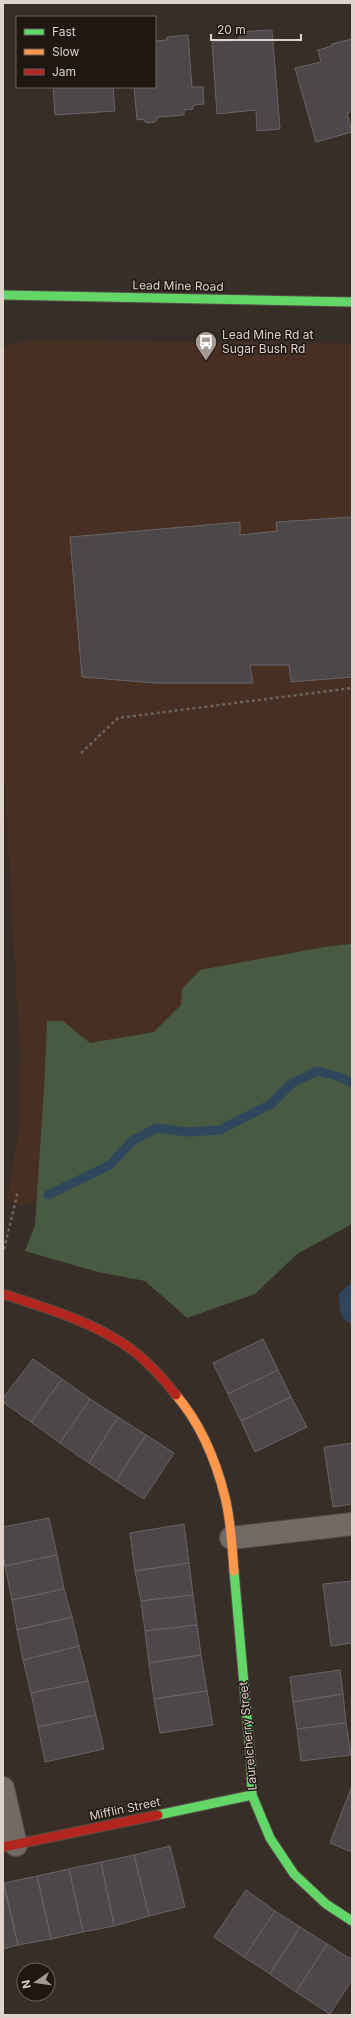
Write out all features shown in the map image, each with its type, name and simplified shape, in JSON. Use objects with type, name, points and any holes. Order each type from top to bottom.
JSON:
[{"type":"street","name":"Lead Mine Road","points":[[3,295],[352,302]]},
{"type":"street","name":"Laurelcherry Street","points":[[3,1294],[56,1311],[94,1328],[131,1349],[159,1374],[191,1412],[210,1455],[225,1497],[231,1538],[251,1764],[252,1795],[270,1838],[294,1874],[326,1904],[352,1921]]},
{"type":"street","points":[[231,1538],[352,1524]]},
{"type":"street","points":[[3,1788],[9,1846]]},
{"type":"street","name":"Mifflin Street","points":[[9,1846],[252,1795]]},
{"type":"path","points":[[81,753],[118,718],[352,688]]},
{"type":"path","points":[[4,1249],[18,1191]]},
{"type":"shaded area","points":[[32,341],[352,343],[352,1083],[23,1206],[7,1201],[19,1129],[20,1052],[3,752],[3,349],[11,344]]},
{"type":"green space","points":[[352,944],[352,1224],[297,1254],[255,1294],[187,1318],[145,1281],[98,1272],[25,1251],[35,1225],[47,1021],[63,1021],[90,1043],[154,1032],[181,1005],[182,989],[200,970],[324,947]]},
{"type":"water","points":[[352,1282],[352,1324],[347,1322],[342,1315],[339,1294]]},
{"type":"building","points":[[272,30],[280,129],[257,131],[256,110],[217,114],[212,42],[240,40],[239,32]]},
{"type":"building","points":[[188,35],[192,87],[203,87],[204,104],[193,105],[193,109],[184,110],[184,115],[159,117],[155,122],[146,123],[143,119],[137,120],[134,88],[156,88],[156,41],[167,40],[167,37]]},
{"type":"building","points":[[352,39],[352,111],[347,113],[352,132],[316,142],[295,68],[321,62],[318,50],[332,46],[332,44]]},
{"type":"building","points":[[53,88],[113,88],[115,111],[55,115]]},
{"type":"building","points":[[352,517],[352,677],[291,682],[289,665],[250,665],[253,683],[155,683],[82,677],[70,537],[240,522],[240,535],[277,531],[276,522]]},
{"type":"building","points":[[263,1339],[278,1370],[228,1394],[213,1363]]},
{"type":"building","points":[[33,1359],[62,1379],[31,1422],[3,1402],[3,1398]]},
{"type":"building","points":[[278,1370],[291,1397],[241,1421],[228,1394]]},
{"type":"building","points":[[62,1379],[90,1399],[60,1443],[31,1422]]},
{"type":"building","points":[[291,1397],[307,1427],[255,1452],[241,1421]]},
{"type":"building","points":[[90,1399],[118,1417],[89,1463],[60,1443]]},
{"type":"building","points":[[118,1417],[146,1435],[116,1481],[89,1463]]},
{"type":"building","points":[[146,1435],[174,1453],[144,1499],[116,1481]]},
{"type":"building","points":[[352,1443],[352,1504],[333,1507],[324,1447]]},
{"type":"building","points":[[49,1518],[57,1555],[5,1566],[3,1555],[3,1527]]},
{"type":"building","points":[[184,1524],[189,1563],[135,1571],[130,1533]]},
{"type":"building","points":[[57,1555],[64,1589],[12,1600],[5,1566]]},
{"type":"building","points":[[189,1563],[193,1595],[141,1601],[135,1571]]},
{"type":"building","points":[[352,1581],[352,1643],[331,1646],[323,1584]]},
{"type":"building","points":[[64,1589],[72,1617],[17,1630],[12,1600]]},
{"type":"building","points":[[193,1595],[197,1625],[145,1631],[141,1601]]},
{"type":"building","points":[[72,1617],[79,1646],[23,1660],[17,1630]]},
{"type":"building","points":[[197,1625],[201,1655],[149,1663],[145,1631]]},
{"type":"building","points":[[79,1646],[88,1681],[31,1693],[23,1660]]},
{"type":"building","points":[[201,1655],[207,1691],[154,1699],[149,1663]]},
{"type":"building","points":[[340,1670],[343,1694],[293,1702],[290,1677]]},
{"type":"building","points":[[88,1681],[96,1715],[38,1727],[31,1693]]},
{"type":"building","points":[[207,1691],[213,1725],[160,1733],[154,1699]]},
{"type":"building","points":[[343,1694],[346,1723],[297,1729],[293,1702]]},
{"type":"building","points":[[96,1715],[104,1749],[45,1762],[38,1727]]},
{"type":"building","points":[[346,1723],[351,1755],[301,1761],[297,1729]]},
{"type":"building","points":[[352,1786],[352,1852],[330,1843]]},
{"type":"building","points":[[170,1846],[185,1907],[149,1916],[134,1855]]},
{"type":"building","points":[[134,1855],[149,1916],[114,1926],[101,1862]]},
{"type":"building","points":[[101,1862],[114,1926],[83,1932],[69,1869]]},
{"type":"building","points":[[69,1869],[83,1932],[51,1939],[37,1876]]},
{"type":"building","points":[[37,1876],[51,1939],[18,1945],[4,1883]]},
{"type":"building","points":[[3,1883],[18,1945],[3,1949]]},
{"type":"building","points":[[246,1890],[275,1911],[244,1957],[214,1937]]},
{"type":"building","points":[[275,1911],[300,1927],[270,1974],[244,1957]]},
{"type":"building","points":[[300,1927],[327,1944],[296,1992],[270,1974]]},
{"type":"building","points":[[327,1944],[352,1960],[352,1980],[330,2014],[296,1992]]},
{"type":"waterway","points":[[48,1195],[110,1165],[132,1141],[156,1128],[188,1132],[220,1130],[271,1104],[292,1083],[317,1071],[340,1077],[352,1083]]},
{"type":"traffic: fast","points":[[3,295],[352,302]]},
{"type":"traffic: fast","points":[[234,1571],[251,1764],[252,1795],[270,1838],[294,1874],[326,1904],[352,1921]]},
{"type":"traffic: fast","points":[[158,1815],[252,1795]]},
{"type":"traffic: slow","points":[[176,1395],[185,1406],[200,1430],[217,1470],[229,1515],[234,1571]]},
{"type":"traffic: jam","points":[[3,1294],[86,1323],[117,1339],[137,1354],[161,1376],[176,1395]]},
{"type":"traffic: jam","points":[[3,1847],[158,1815]]},
{"type":"place","name":"Lead Mine Rd at Sugar Bush Rd","points":[[206,362]]}]
